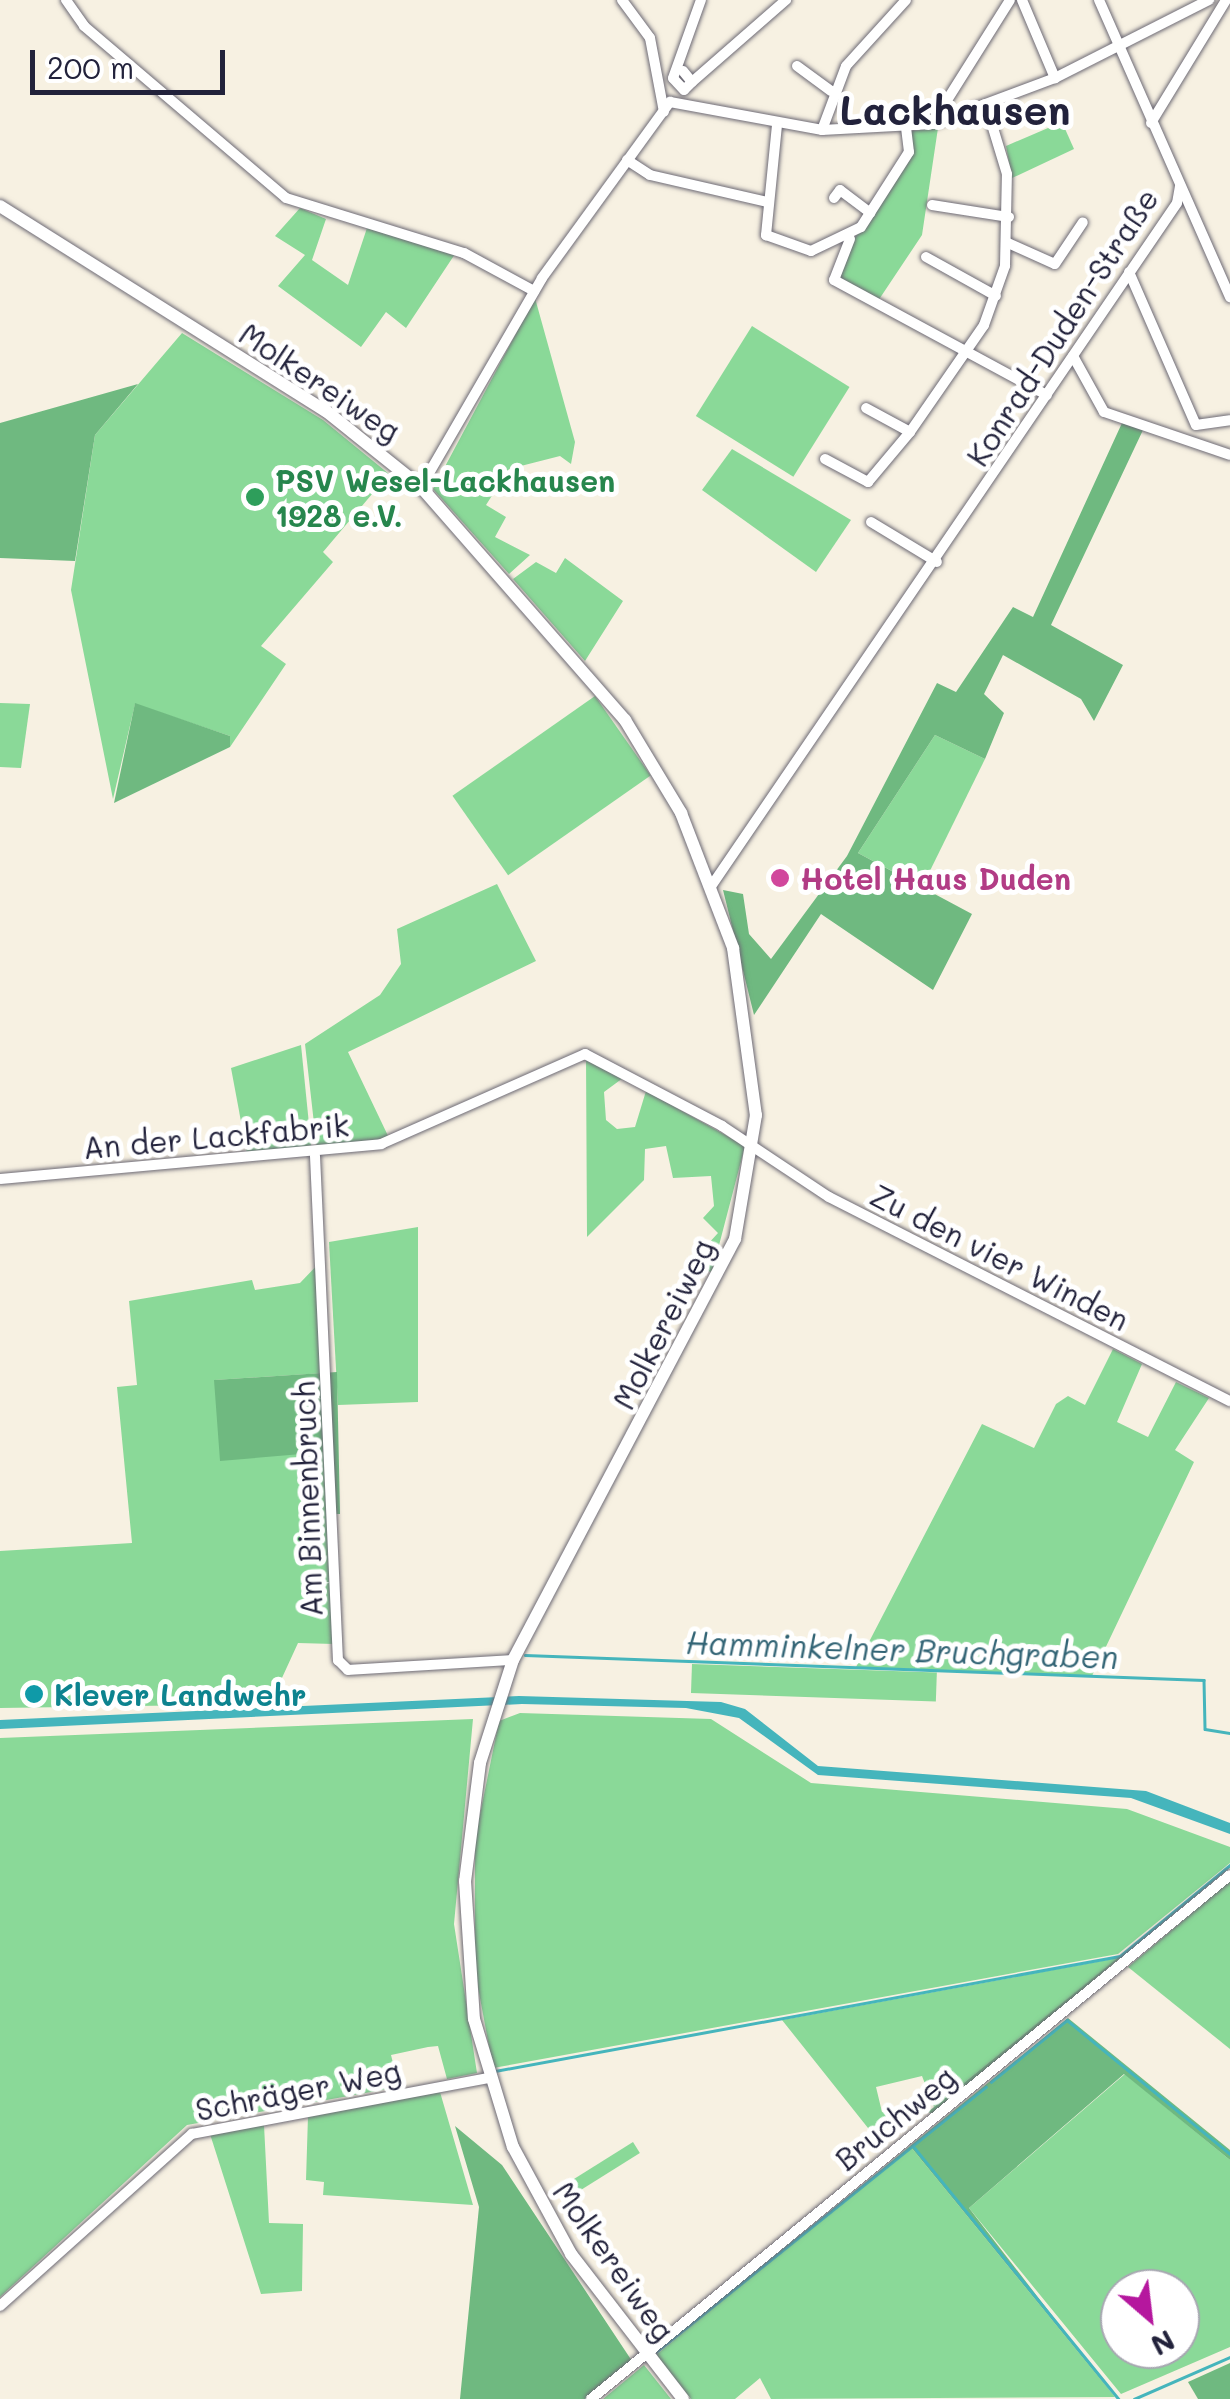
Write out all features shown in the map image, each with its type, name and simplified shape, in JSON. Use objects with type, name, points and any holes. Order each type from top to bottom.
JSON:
[{"type":"main road","name":"Molkereiweg","points":[[0,206],[326,411],[420,488],[625,720],[712,885],[746,1004],[754,1145],[734,1239],[710,1298],[513,1660],[494,1711],[473,1797],[465,1896],[468,1970],[489,2078],[550,2222],[683,2399]]},
{"type":"street","points":[[66,0],[84,26],[286,198],[464,254],[534,290]]},
{"type":"street","points":[[622,0],[650,38],[664,112]]},
{"type":"street","points":[[700,0],[676,88],[692,82],[786,0]]},
{"type":"street","points":[[822,130],[831,91],[906,0]]},
{"type":"street","points":[[932,124],[1010,0]]},
{"type":"street","points":[[1022,0],[1055,78]]},
{"type":"street","name":"Konrad-Duden-Straße","points":[[712,885],[936,562],[1130,272],[1180,186],[1100,0]]},
{"type":"street","points":[[1151,123],[1226,0]]},
{"type":"street","points":[[420,488],[534,290],[677,99],[777,126],[822,130],[906,128],[988,108],[1119,49],[1206,2],[1208,30]]},
{"type":"street","points":[[797,66],[831,91]]},
{"type":"street","points":[[825,459],[868,482],[966,354],[996,296],[1008,242],[1009,217],[988,108]]},
{"type":"street","points":[[777,126],[768,202],[770,240],[811,251],[850,240]]},
{"type":"street","points":[[906,128],[910,152],[850,240],[834,280],[1047,395]]},
{"type":"street","points":[[628,160],[650,175],[704,180],[768,202]]},
{"type":"street","points":[[1180,186],[1230,296]]},
{"type":"street","points":[[834,198],[840,190],[870,212]]},
{"type":"street","points":[[932,205],[1009,217]]},
{"type":"street","points":[[1008,242],[1055,264],[1083,222]]},
{"type":"street","points":[[926,257],[996,296]]},
{"type":"street","points":[[1130,272],[1196,425],[1230,420]]},
{"type":"street","points":[[1073,356],[1104,412],[1230,455]]},
{"type":"street","points":[[866,408],[910,432]]},
{"type":"street","points":[[871,522],[936,562]]},
{"type":"street","name":"An der Lackfabrik","points":[[0,1179],[315,1156],[394,1141],[585,1054],[754,1145]]},
{"type":"street","name":"Zu den vier Winden","points":[[754,1145],[829,1197],[1230,1402]]},
{"type":"street","name":"Am Binnenbruch","points":[[315,1156],[338,1660],[348,1670],[513,1660]]},
{"type":"street","name":"Bruchweg","points":[[591,2399],[1230,1875]]},
{"type":"street","name":"Schräger Weg","points":[[0,2306],[192,2134],[489,2078]]},
{"type":"green space","points":[[1062,122],[1074,149],[1012,178],[1006,146]]},
{"type":"green space","points":[[938,128],[922,235],[874,307],[838,279],[849,246],[911,158],[911,131]]},
{"type":"green space","points":[[300,208],[326,219],[312,260],[348,285],[367,228],[455,254],[406,328],[386,312],[361,347],[278,286],[305,255],[275,236]]},
{"type":"green space","points":[[535,298],[575,442],[571,464],[560,456],[509,469],[486,505],[506,517],[495,537],[530,555],[509,574],[433,489]]},
{"type":"green space","points":[[752,326],[850,387],[793,477],[696,416]]},
{"type":"green space","name":"PSV Wesel-Lackhausen 1928 e.V.","points":[[182,333],[323,420],[389,474],[323,552],[333,562],[261,646],[286,664],[230,747],[230,736],[135,704],[113,799],[71,590],[95,435]]},
{"type":"green space","points":[[138,384],[95,435],[75,561],[0,558],[0,423]]},
{"type":"green space","points":[[1122,423],[1143,430],[1051,625],[1123,665],[1094,721],[1081,699],[1003,655],[984,694],[1004,713],[985,759],[935,735],[858,853],[972,914],[933,990],[821,914],[754,1015],[723,890],[743,894],[749,934],[771,959],[847,856],[937,683],[956,692],[1013,607],[1033,617]]},
{"type":"green space","points":[[732,449],[851,520],[816,572],[702,490]]},
{"type":"green space","points":[[565,558],[623,601],[585,661],[513,579],[536,562],[556,573]]},
{"type":"green space","points":[[595,696],[651,775],[508,875],[452,796]]},
{"type":"green space","points":[[0,703],[30,704],[21,768],[0,767]]},
{"type":"green space","points":[[135,703],[230,736],[230,747],[114,803]]},
{"type":"green space","points":[[935,735],[985,759],[922,887],[858,853]]},
{"type":"green space","points":[[497,884],[536,961],[348,1052],[390,1140],[317,1150],[305,1044],[380,995],[401,964],[397,929]]},
{"type":"green space","points":[[301,1045],[312,1154],[248,1159],[231,1068]]},
{"type":"green space","points":[[586,1057],[623,1078],[604,1092],[606,1120],[617,1129],[635,1127],[646,1091],[745,1146],[712,1272],[687,1267],[718,1233],[703,1218],[714,1206],[711,1176],[673,1178],[666,1146],[645,1149],[644,1180],[587,1237]]},
{"type":"green space","points":[[418,1227],[418,1402],[338,1405],[329,1242]]},
{"type":"green space","points":[[323,1259],[324,1373],[215,1380],[325,1452],[334,1644],[298,1643],[270,1704],[0,1708],[0,1551],[132,1543],[117,1387],[137,1385],[129,1301],[252,1280],[255,1290],[300,1283]]},
{"type":"green space","points":[[1113,1349],[1142,1364],[1117,1422],[1148,1437],[1176,1382],[1209,1398],[1175,1450],[1194,1462],[1092,1676],[856,1667],[982,1424],[1034,1448],[1056,1404],[1068,1396],[1085,1405]]},
{"type":"green space","points":[[337,1372],[340,1514],[327,1514],[325,1452],[220,1461],[214,1380]]},
{"type":"green space","points":[[692,1664],[937,1673],[936,1702],[691,1693]]},
{"type":"green space","points":[[520,1713],[711,1719],[811,1783],[1127,1809],[1230,1847],[1230,1863],[1118,1954],[493,2068],[475,1971],[475,1839],[499,1721]]},
{"type":"green space","points":[[473,1719],[454,1924],[477,2073],[447,2079],[438,2046],[428,2047],[391,2055],[399,2087],[187,2125],[0,2297],[0,1738]]},
{"type":"green space","points":[[1230,1881],[1230,2049],[1128,1967]]},
{"type":"green space","points":[[1194,1896],[934,2114],[928,2112],[1030,2029]]},
{"type":"green space","points":[[1118,1958],[934,2107],[922,2076],[876,2087],[882,2112],[898,2112],[872,2133],[782,2020]]},
{"type":"green space","points":[[1068,2018],[1230,2150],[1230,2160],[1124,2074],[969,2208],[1115,2397],[910,2146]]},
{"type":"green space","points":[[1125,2074],[1230,2160],[1230,2347],[1200,2360],[1200,2269],[1100,2269],[1100,2368],[969,2208]]},
{"type":"green space","points":[[440,2092],[473,2205],[323,2195],[324,2182],[306,2180],[308,2116]]},
{"type":"green space","points":[[264,2125],[269,2223],[303,2224],[302,2291],[261,2294],[210,2134]]},
{"type":"green space","points":[[455,2126],[502,2165],[632,2361],[585,2399],[460,2399],[479,2207]]},
{"type":"green space","points":[[633,2142],[640,2153],[579,2191],[572,2180]]},
{"type":"green space","points":[[910,2146],[1115,2397],[771,2399],[760,2378],[735,2399],[691,2399],[656,2355]]},
{"type":"green space","points":[[1230,2363],[1230,2399],[1198,2399],[1188,2382]]},
{"type":"green space","points":[[644,2365],[671,2399],[603,2399],[638,2370]]},
{"type":"green space","points":[[1101,2369],[1179,2369],[1121,2394]]},
{"type":"water","points":[[519,1696],[721,1702],[745,1709],[818,1766],[1146,1791],[1230,1823],[1230,1834],[1131,1798],[818,1775],[739,1718],[686,1708],[522,1704],[0,1729],[0,1720]]},
{"type":"waterway","name":"Hamminkelner Bruchgraben","points":[[525,1655],[1204,1680],[1205,1729],[1230,1733]]},
{"type":"waterway","points":[[495,2071],[1120,1956],[1230,1865]]},
{"type":"waterway","points":[[991,2082],[1067,2020],[1230,2154]]},
{"type":"waterway","points":[[656,2352],[986,2087]]},
{"type":"waterway","points":[[914,2147],[1119,2399]]},
{"type":"waterway","points":[[1134,2399],[1230,2357]]},
{"type":"place","name":"PSV Wesel-Lackhausen 1928 e.V.","points":[[255,497]]},
{"type":"place","name":"Hotel Haus Duden","points":[[780,878]]},
{"type":"place","name":"Klever Landwehr","points":[[34,1694]]},
{"type":"district","name":"Lackhausen","points":[[955,109]]}]
